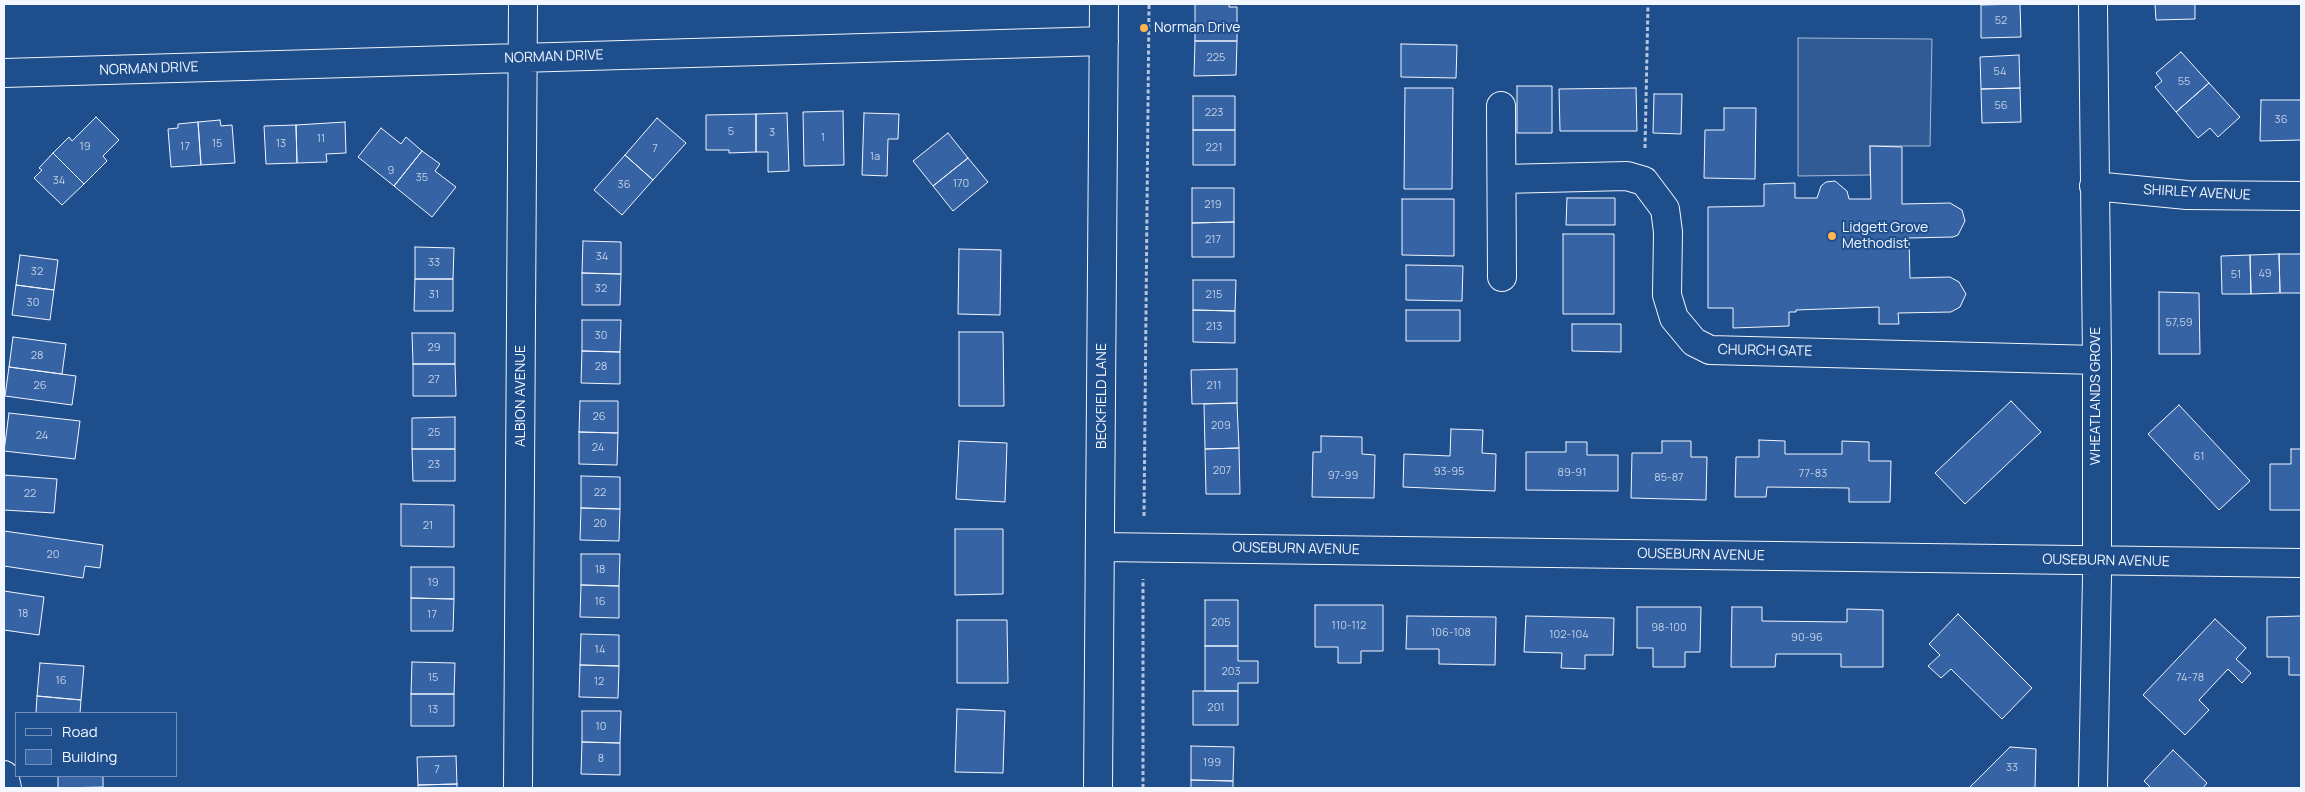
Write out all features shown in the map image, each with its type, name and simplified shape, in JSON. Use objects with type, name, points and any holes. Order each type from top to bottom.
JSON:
[{"type":"street","name":"ALBION AVENUE","points":[[518,788],[523,4]]},
{"type":"street","name":"BECKFIELD LANE","points":[[1098,788],[1104,4]]},
{"type":"street","name":"WHEATLANDS GROVE","points":[[2093,4],[2097,360],[2093,788]]},
{"type":"street","name":"NORMAN DRIVE","points":[[4,74],[1104,41]]},
{"type":"street","points":[[1501,106],[1502,276]]},
{"type":"street","points":[[1502,179],[1627,176],[1644,181]]},
{"type":"street","name":"CHURCH GATE","points":[[1644,181],[1665,209],[1668,232],[1667,295],[1674,318],[1694,342],[1710,350],[2097,360]]},
{"type":"street","name":"SHIRLEY AVENUE","points":[[2094,186],[2187,195],[2301,196]]},
{"type":"street","name":"OUSEBURN AVENUE","points":[[1101,546],[2301,564]]},
{"type":"street","points":[[4,775],[7,788]]},
{"type":"path","points":[[1143,788],[1149,4]]},
{"type":"path","points":[[1644,181],[1648,4]]},
{"type":"shaded area","points":[[1798,38],[1932,39],[1930,146],[1870,146],[1870,175],[1798,176]]},
{"type":"building","points":[[1195,4],[1229,4],[1229,7],[1237,7],[1237,41],[1195,41]]},
{"type":"building","points":[[2020,4],[2021,37],[1981,38],[1981,5]]},
{"type":"building","points":[[2155,4],[2195,4],[2195,19],[2156,20]]},
{"type":"building","points":[[1195,41],[1237,41],[1236,75],[1194,76]]},
{"type":"building","points":[[1401,44],[1457,45],[1456,78],[1401,77]]},
{"type":"building","points":[[2181,52],[2209,83],[2176,112],[2155,87],[2162,81],[2156,73]]},
{"type":"building","points":[[2019,55],[2020,88],[1981,89],[1980,57]]},
{"type":"building","points":[[2209,83],[2240,117],[2218,137],[2210,128],[2198,138],[2176,112]]},
{"type":"building","points":[[1517,86],[1552,86],[1552,133],[1517,133]]},
{"type":"building","points":[[1405,88],[1453,88],[1452,189],[1404,189]]},
{"type":"building","points":[[1636,88],[1637,131],[1560,131],[1559,89]]},
{"type":"building","points":[[2020,88],[2021,122],[1982,123],[1981,89]]},
{"type":"building","points":[[1654,94],[1682,94],[1681,134],[1653,133]]},
{"type":"building","points":[[1193,96],[1235,96],[1235,130],[1193,130]]},
{"type":"building","points":[[2261,100],[2301,100],[2301,140],[2260,141]]},
{"type":"building","points":[[1724,108],[1756,108],[1755,179],[1704,178],[1705,130],[1724,130]]},
{"type":"building","points":[[843,111],[844,165],[804,166],[803,112]]},
{"type":"building","points":[[787,113],[789,171],[768,172],[768,152],[756,152],[756,114]]},
{"type":"building","points":[[864,113],[899,114],[898,139],[888,139],[887,176],[862,175]]},
{"type":"building","points":[[756,114],[756,152],[729,153],[729,150],[706,150],[706,115]]},
{"type":"building","points":[[96,117],[119,140],[103,156],[107,161],[84,184],[53,153],[69,137],[72,141]]},
{"type":"building","points":[[657,118],[686,143],[653,180],[625,155]]},
{"type":"building","points":[[220,120],[221,126],[232,125],[235,163],[201,165],[198,122]]},
{"type":"building","points":[[198,122],[201,165],[171,167],[168,129],[178,128],[178,124]]},
{"type":"building","points":[[345,122],[346,153],[326,154],[327,162],[297,163],[296,125]]},
{"type":"building","points":[[296,125],[297,163],[266,164],[264,126]]},
{"type":"building","points":[[381,128],[401,144],[406,137],[422,151],[394,186],[358,157]]},
{"type":"building","points":[[1193,130],[1235,130],[1235,165],[1193,165]]},
{"type":"building","points":[[948,133],[968,158],[933,186],[913,161]]},
{"type":"building","name":"Lidgett Grove Methodist","points":[[1870,146],[1902,147],[1902,204],[1950,203],[1962,210],[1965,221],[1958,235],[1953,237],[1909,238],[1910,278],[1950,277],[1959,282],[1966,294],[1960,307],[1951,312],[1898,313],[1899,324],[1879,324],[1879,307],[1796,310],[1796,312],[1789,312],[1789,326],[1733,328],[1733,308],[1708,308],[1708,207],[1764,206],[1764,184],[1795,183],[1795,198],[1817,198],[1821,186],[1826,182],[1835,181],[1847,191],[1849,199],[1871,199]]},
{"type":"building","points":[[422,151],[440,164],[435,171],[456,187],[432,217],[394,186]]},
{"type":"building","points":[[53,153],[84,184],[62,205],[34,178],[42,170],[39,168]]},
{"type":"building","points":[[625,155],[653,180],[622,215],[594,190]]},
{"type":"building","points":[[968,158],[988,182],[953,211],[933,186]]},
{"type":"building","points":[[1192,188],[1234,188],[1234,222],[1192,223]]},
{"type":"building","points":[[1567,198],[1615,198],[1615,225],[1566,225]]},
{"type":"building","points":[[1402,199],[1454,199],[1454,256],[1402,255]]},
{"type":"building","points":[[1234,222],[1234,257],[1192,257],[1192,223]]},
{"type":"building","points":[[1563,234],[1614,234],[1614,314],[1563,314]]},
{"type":"building","points":[[583,241],[621,242],[621,274],[582,273]]},
{"type":"building","points":[[415,247],[454,248],[453,279],[415,279]]},
{"type":"building","points":[[959,249],[1001,250],[1000,315],[958,314]]},
{"type":"building","points":[[2279,254],[2280,293],[2251,294],[2250,255]]},
{"type":"building","points":[[2279,254],[2301,254],[2301,293],[2280,293]]},
{"type":"building","points":[[20,255],[58,260],[54,290],[16,285]]},
{"type":"building","points":[[2250,255],[2251,294],[2222,294],[2221,256]]},
{"type":"building","points":[[1406,265],[1463,266],[1462,301],[1406,300]]},
{"type":"building","points":[[582,273],[621,274],[620,305],[582,305]]},
{"type":"building","points":[[415,279],[453,279],[453,311],[414,311]]},
{"type":"building","points":[[1193,280],[1236,280],[1235,311],[1193,310]]},
{"type":"building","points":[[16,285],[54,290],[50,320],[12,315]]},
{"type":"building","points":[[2159,292],[2199,293],[2200,354],[2159,354]]},
{"type":"building","points":[[1193,310],[1235,311],[1235,343],[1193,342]]},
{"type":"building","points":[[1406,310],[1460,310],[1460,341],[1406,341]]},
{"type":"building","points":[[582,320],[621,320],[620,352],[582,351]]},
{"type":"building","points":[[1572,324],[1621,324],[1621,352],[1572,351]]},
{"type":"building","points":[[959,332],[1003,332],[1004,406],[959,406]]},
{"type":"building","points":[[412,333],[455,333],[455,364],[413,364]]},
{"type":"building","points":[[13,337],[66,344],[62,374],[9,367]]},
{"type":"building","points":[[582,351],[620,352],[620,384],[581,383]]},
{"type":"building","points":[[413,364],[455,364],[456,396],[413,396]]},
{"type":"building","points":[[9,367],[76,376],[72,405],[5,396]]},
{"type":"building","points":[[1237,369],[1237,403],[1192,404],[1191,370]]},
{"type":"building","points":[[580,401],[618,401],[618,433],[579,432]]},
{"type":"building","points":[[2011,401],[2041,432],[1965,504],[1935,473]]},
{"type":"building","points":[[1237,403],[1239,448],[1205,449],[1204,404]]},
{"type":"building","points":[[2179,405],[2250,481],[2219,510],[2148,434]]},
{"type":"building","points":[[9,413],[80,421],[75,459],[4,451]]},
{"type":"building","points":[[455,417],[455,449],[412,449],[412,418]]},
{"type":"building","points":[[1451,429],[1483,430],[1482,453],[1496,454],[1495,491],[1403,487],[1404,454],[1450,456]]},
{"type":"building","points":[[579,432],[618,433],[617,465],[579,464]]},
{"type":"building","points":[[1321,436],[1362,437],[1362,454],[1375,455],[1374,498],[1312,497],[1313,452],[1321,452]]},
{"type":"building","points":[[1759,440],[1785,441],[1785,454],[1842,454],[1842,441],[1869,442],[1869,461],[1891,461],[1890,502],[1849,502],[1849,488],[1767,487],[1766,497],[1735,497],[1736,457],[1759,457]]},
{"type":"building","points":[[959,441],[1007,443],[1005,502],[956,499]]},
{"type":"building","points":[[1662,441],[1691,441],[1691,457],[1707,457],[1706,500],[1631,498],[1632,453],[1662,453]]},
{"type":"building","points":[[1566,442],[1587,442],[1587,455],[1618,455],[1618,491],[1526,490],[1526,452],[1566,452]]},
{"type":"building","points":[[1239,448],[1240,494],[1206,494],[1205,449]]},
{"type":"building","points":[[412,449],[455,449],[455,481],[413,481]]},
{"type":"building","points":[[2291,449],[2301,449],[2301,510],[2270,510],[2270,464],[2291,464]]},
{"type":"building","points":[[4,475],[57,479],[54,513],[4,510]]},
{"type":"building","points":[[581,476],[620,477],[620,509],[581,508]]},
{"type":"building","points":[[401,504],[454,505],[454,547],[401,546]]},
{"type":"building","points":[[581,508],[620,509],[619,541],[580,540]]},
{"type":"building","points":[[955,529],[1003,529],[1003,594],[955,595]]},
{"type":"building","points":[[4,531],[103,545],[100,568],[85,566],[83,578],[4,566]]},
{"type":"building","points":[[581,554],[620,554],[619,586],[581,585]]},
{"type":"building","points":[[411,567],[454,567],[454,599],[411,598]]},
{"type":"building","points":[[581,585],[619,586],[619,618],[580,617]]},
{"type":"building","points":[[4,591],[44,597],[39,635],[4,630]]},
{"type":"building","points":[[411,598],[454,599],[453,631],[411,631]]},
{"type":"building","points":[[1205,600],[1238,600],[1238,646],[1205,646]]},
{"type":"building","points":[[1315,605],[1383,605],[1383,651],[1361,651],[1361,663],[1338,663],[1338,647],[1315,647]]},
{"type":"building","points":[[1637,607],[1701,607],[1700,652],[1685,652],[1685,667],[1653,667],[1653,648],[1637,648]]},
{"type":"building","points":[[1732,607],[1762,607],[1762,621],[1847,622],[1847,609],[1883,610],[1883,667],[1841,667],[1841,654],[1776,654],[1775,667],[1731,667]]},
{"type":"building","points":[[1958,614],[2032,688],[2002,719],[1951,669],[1941,678],[1928,666],[1940,655],[1929,644]]},
{"type":"building","points":[[1407,616],[1496,617],[1495,665],[1439,664],[1439,649],[1406,649]]},
{"type":"building","points":[[1526,616],[1614,618],[1613,655],[1585,655],[1585,669],[1561,668],[1562,653],[1524,652]]},
{"type":"building","points":[[2301,616],[2301,675],[2289,675],[2289,657],[2267,657],[2267,617]]},
{"type":"building","points":[[2215,619],[2246,648],[2236,659],[2251,673],[2242,683],[2228,669],[2199,700],[2209,710],[2185,735],[2143,695]]},
{"type":"building","points":[[957,620],[1007,620],[1008,683],[957,683]]},
{"type":"building","points":[[581,634],[619,635],[619,666],[580,665]]},
{"type":"building","points":[[1205,646],[1238,646],[1238,661],[1258,661],[1258,683],[1238,683],[1238,691],[1205,691]]},
{"type":"building","points":[[412,662],[455,663],[454,694],[411,694]]},
{"type":"building","points":[[40,663],[84,666],[81,700],[37,696]]},
{"type":"building","points":[[580,665],[619,666],[618,698],[579,697]]},
{"type":"building","points":[[1193,691],[1238,691],[1238,725],[1193,725]]},
{"type":"building","points":[[411,694],[454,694],[454,726],[411,726]]},
{"type":"building","points":[[37,696],[81,700],[80,712],[36,712]]},
{"type":"building","points":[[957,709],[1005,711],[1003,773],[955,772]]},
{"type":"building","points":[[582,711],[621,711],[620,743],[582,742]]},
{"type":"building","points":[[582,742],[620,743],[620,775],[581,774]]},
{"type":"building","points":[[1191,746],[1234,747],[1233,781],[1191,780]]},
{"type":"building","points":[[2010,747],[2036,749],[2035,788],[1969,788]]},
{"type":"building","points":[[2173,750],[2207,783],[2203,788],[2151,788],[2144,781]]},
{"type":"building","points":[[456,756],[457,784],[418,785],[417,757]]},
{"type":"building","points":[[58,777],[103,777],[103,787],[58,788]]},
{"type":"building","points":[[1191,780],[1233,781],[1233,788],[1191,788]]},
{"type":"building","points":[[457,784],[457,788],[418,788],[418,785]]},
{"type":"place","name":"Norman Drive","points":[[1144,28]]},
{"type":"place","name":"Lidgett Grove Methodist","points":[[1832,236]]}]
